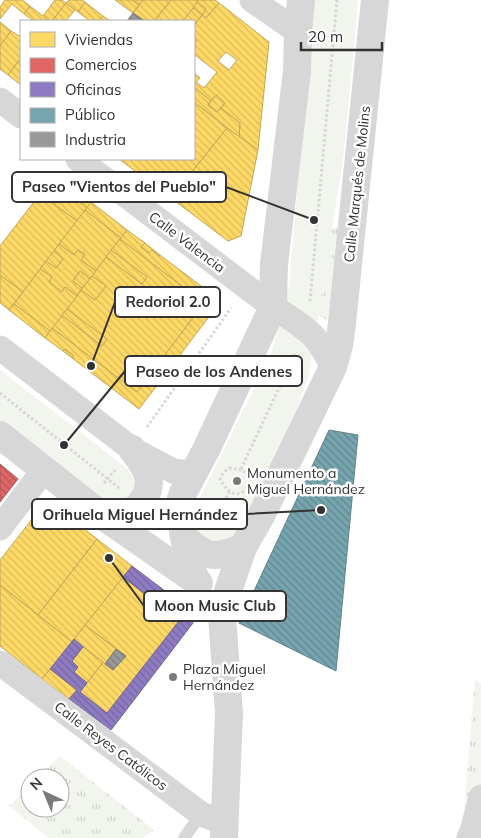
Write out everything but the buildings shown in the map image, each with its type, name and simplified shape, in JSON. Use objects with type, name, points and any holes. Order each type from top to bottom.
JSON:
[{"type":"street","points":[[252,0],[298,32]]},
{"type":"street","points":[[196,580],[189,562],[180,505],[192,473],[206,450],[273,307],[274,264],[297,71],[301,0]]},
{"type":"street","name":"Calle Marqués de Molins","points":[[222,616],[228,591],[243,547],[261,516],[333,367],[339,346],[375,0]]},
{"type":"street","points":[[0,100],[20,115]]},
{"type":"street","name":"Calle Valencia","points":[[79,160],[273,307]]},
{"type":"street","points":[[273,307],[302,326],[314,337],[323,348],[333,367]]},
{"type":"street","points":[[0,348],[132,449],[173,471],[192,473]]},
{"type":"street","points":[[0,435],[94,508],[196,580],[212,598],[222,616],[229,713],[216,825]]},
{"type":"street","points":[[94,508],[116,516],[127,515],[143,502],[149,478],[144,466],[132,449]]},
{"type":"street","points":[[0,528],[44,470]]},
{"type":"street","points":[[184,537],[194,548],[206,555],[227,554],[243,547]]},
{"type":"street","name":"Calle Reyes Católicos","points":[[0,663],[216,825]]},
{"type":"street","points":[[468,838],[473,828],[481,797]]},
{"type":"lane","points":[[184,838],[216,825]]},
{"type":"path","points":[[309,308],[336,0]]},
{"type":"path","points":[[241,469],[296,353]]},
{"type":"path","points":[[0,393],[123,491]]},
{"type":"path","points":[[94,508],[108,479],[132,449]]},
{"type":"path","points":[[229,468],[241,469],[249,475],[251,482],[246,491],[238,494],[229,492],[220,480],[223,473],[229,468]]},
{"type":"path","points":[[213,526],[229,492]]},
{"type":"green space","points":[[313,0],[358,0],[344,152],[309,374],[247,555],[183,532],[271,354],[289,288]]},
{"type":"green space","points":[[327,228],[339,228],[328,321],[318,315]]},
{"type":"green space","points":[[0,370],[129,470],[136,483],[131,497],[119,504],[104,502],[0,420]]},
{"type":"green space","points":[[475,679],[481,684],[481,825],[464,813]]},
{"type":"green space","points":[[60,756],[154,830],[143,838],[49,838],[24,818],[70,818],[70,768],[48,768]]},
{"type":"green space","points":[[20,796],[20,815],[9,806]]},
{"type":"place","name":"Paseo \"Vientos del Pueblo\"","points":[[314,220]]},
{"type":"place","name":"Redoriol 2.0","points":[[91,366]]},
{"type":"place","name":"Paseo de los Andenes","points":[[64,445]]},
{"type":"place","name":"Monumento a Miguel Hernández","points":[[237,481]]},
{"type":"place","name":"Orihuela Miguel Hernández","points":[[321,510]]},
{"type":"place","name":"Moon Music Club","points":[[109,558]]},
{"type":"place","name":"Plaza Miguel Hernández","points":[[173,677]]}]
